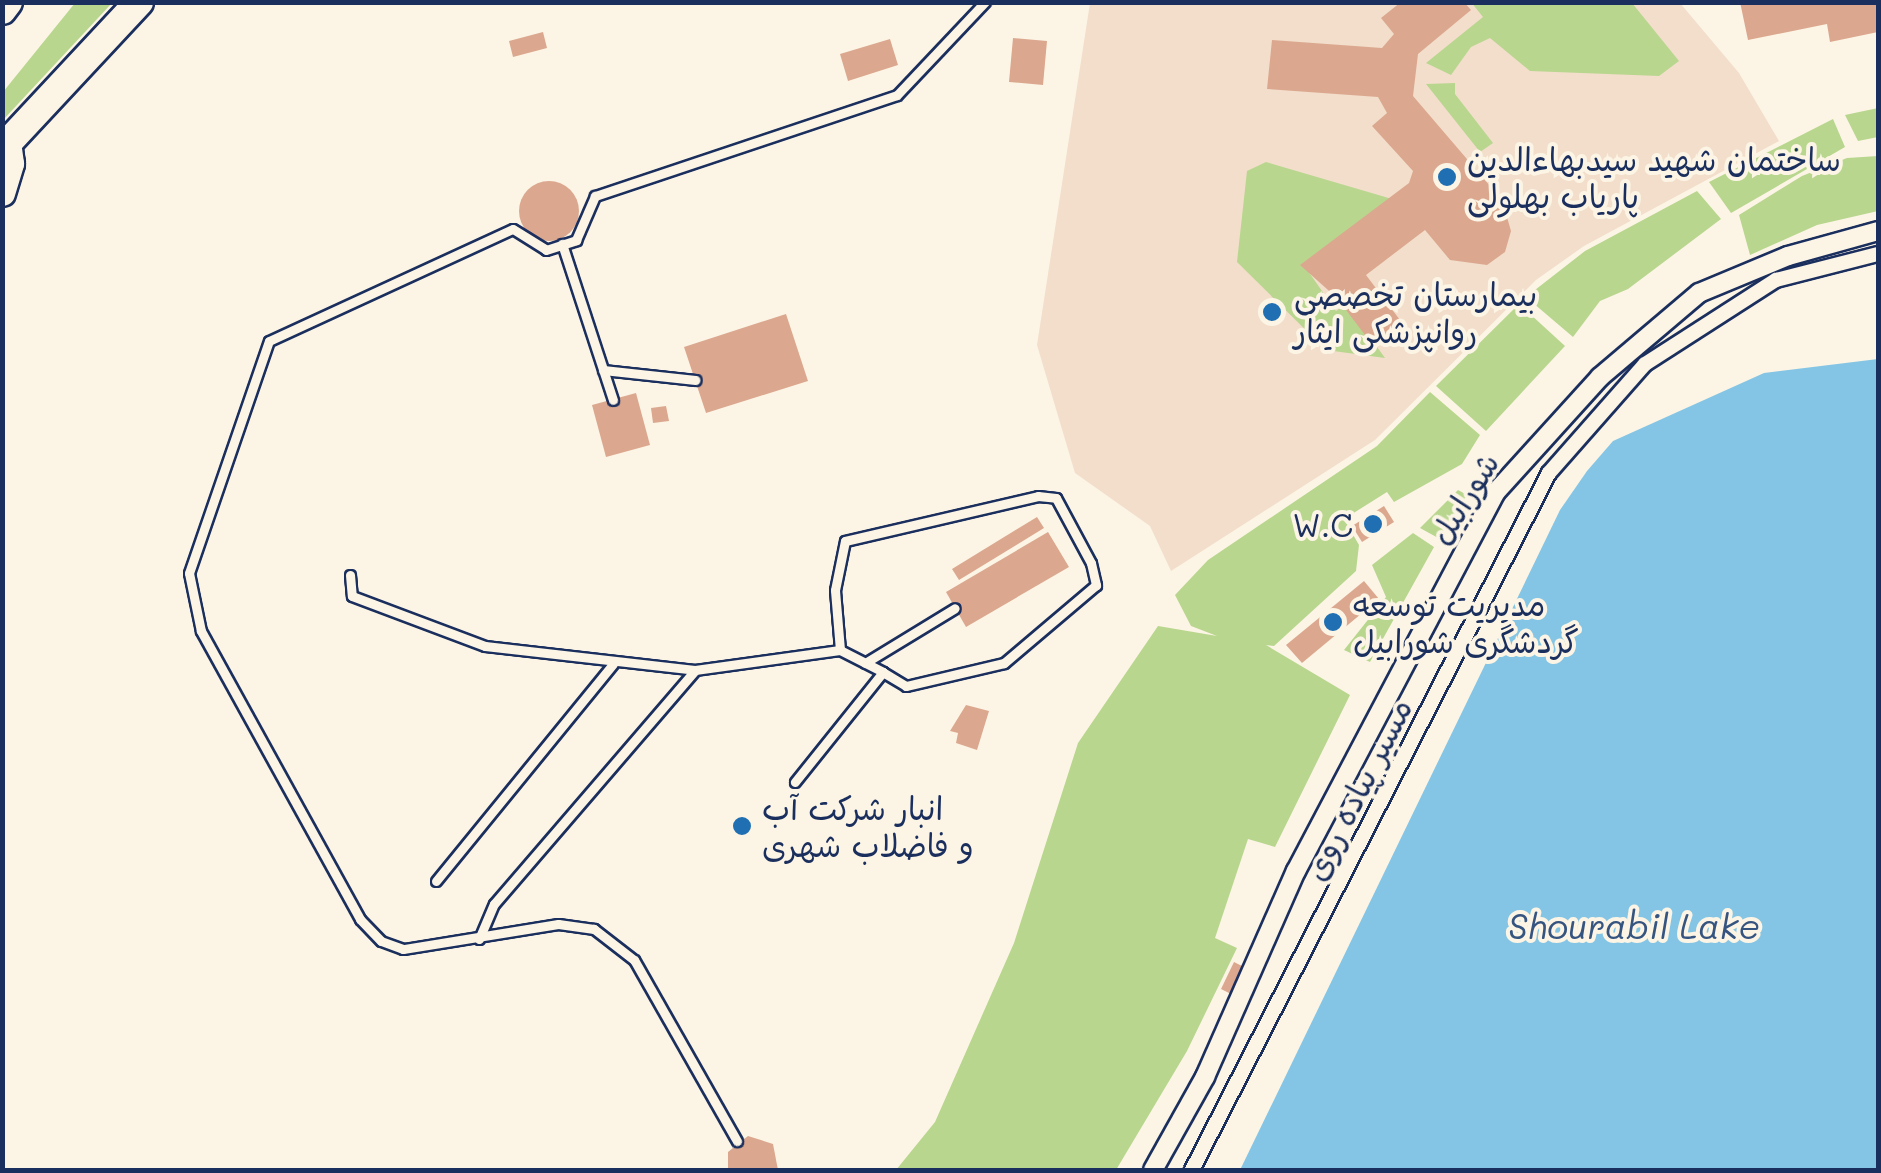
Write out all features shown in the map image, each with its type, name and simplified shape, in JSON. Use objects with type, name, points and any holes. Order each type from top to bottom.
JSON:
[{"type":"main road","points":[[2,10],[8,2]]},
{"type":"main road","points":[[2,193],[11,163],[5,145],[139,2]]},
{"type":"street","name":"شورابیل","points":[[1152,1170],[1205,1077],[1296,871],[1494,494],[1600,376],[1699,293],[1788,256],[1878,231]]},
{"type":"street","name":"مسیر پیاده روی","points":[[1192,1170],[1549,473],[1645,364],[1776,280],[1878,254]]},
{"type":"lane","points":[[737,1141],[634,960],[594,929],[558,924],[479,940],[403,949],[381,941],[360,919],[200,631],[189,573],[270,341],[514,229],[546,250],[576,240],[594,196],[897,96],[985,2]]},
{"type":"lane","points":[[562,244],[613,400]]},
{"type":"lane","points":[[603,370],[695,380]]},
{"type":"lane","points":[[350,575],[352,596],[485,646],[613,664],[696,670],[840,650],[906,686],[1004,662],[1096,584],[1091,563],[1056,498],[1038,496],[846,541],[836,558],[834,590],[840,650]]},
{"type":"lane","points":[[864,663],[955,608]]},
{"type":"lane","points":[[436,881],[613,664]]},
{"type":"lane","points":[[479,940],[494,904],[696,670]]},
{"type":"lane","points":[[795,782],[883,672]]},
{"type":"shaded area","name":"بیمارستان تخصصی روانپزشکی ایثار","points":[[1090,3],[1680,3],[1739,73],[1779,141],[1584,246],[1536,280],[1375,440],[1171,571],[1150,526],[1075,473],[1037,345]]},
{"type":"green space","points":[[1471,2],[1632,3],[1679,61],[1659,76],[1530,71],[1490,38],[1471,47],[1451,75],[1426,63],[1483,17]]},
{"type":"green space","points":[[75,3],[112,3],[3,120],[3,92]]},
{"type":"green space","points":[[1455,83],[1455,94],[1493,143],[1480,152],[1426,84]]},
{"type":"green space","points":[[1878,108],[1878,137],[1858,141],[1845,115]]},
{"type":"green space","points":[[1833,119],[1845,147],[1731,213],[1709,182]]},
{"type":"green space","points":[[1878,156],[1878,211],[1817,225],[1750,255],[1739,215],[1802,176],[1847,158]]},
{"type":"green space","points":[[1266,162],[1392,199],[1308,271],[1336,311],[1346,304],[1385,358],[1326,350],[1237,262],[1247,171]]},
{"type":"green space","points":[[1697,191],[1721,219],[1628,289],[1600,301],[1573,337],[1526,297],[1585,251]]},
{"type":"green space","points":[[1519,304],[1565,346],[1486,431],[1436,386]]},
{"type":"green space","points":[[1430,392],[1480,435],[1462,464],[1394,502],[1387,492],[1344,519],[1359,545],[1356,571],[1274,646],[1266,645],[1350,695],[1275,847],[1248,839],[1215,938],[1237,948],[1187,1051],[1116,1170],[896,1170],[935,1122],[1014,943],[1078,743],[1158,626],[1217,636],[1191,626],[1175,595],[1208,560],[1377,446]]},
{"type":"green space","points":[[1458,490],[1467,495],[1440,539],[1420,528]]},
{"type":"green space","points":[[1413,533],[1434,547],[1370,662],[1344,650],[1386,597],[1372,565]]},
{"type":"water","name":"Shourabil Lake","points":[[1878,359],[1878,1170],[1240,1170],[1560,510],[1587,471],[1613,441],[1764,373]]},
{"type":"building","name":"ساختمان شهید سیدبهاءالدین پاریاب بهلولی","points":[[1401,2],[1464,2],[1471,10],[1418,54],[1413,96],[1502,200],[1511,231],[1505,252],[1487,265],[1450,260],[1425,230],[1366,275],[1403,324],[1385,343],[1371,343],[1337,298],[1300,265],[1409,183],[1413,171],[1372,126],[1387,113],[1378,97],[1267,89],[1272,40],[1382,48],[1394,34],[1381,18]]},
{"type":"building","points":[[1740,2],[1878,2],[1878,32],[1830,42],[1827,24],[1748,40]]},
{"type":"building","points":[[543,32],[547,48],[513,57],[509,41]]},
{"type":"building","points":[[1013,38],[1047,41],[1043,85],[1009,82]]},
{"type":"building","points":[[890,39],[898,65],[848,81],[840,54]]},
{"type":"building","points":[[549,181],[570,190],[579,211],[570,232],[549,241],[528,232],[519,211],[528,190]]},
{"type":"building","points":[[786,314],[808,381],[706,413],[684,347]]},
{"type":"building","points":[[636,393],[650,445],[606,457],[592,405]]},
{"type":"building","points":[[666,406],[669,421],[653,423],[651,408]]},
{"type":"building","name":"W.C","points":[[1384,506],[1394,522],[1362,542],[1352,526]]},
{"type":"building","points":[[1037,517],[1044,528],[959,580],[952,569]]},
{"type":"building","points":[[1048,532],[1069,567],[966,627],[946,592]]},
{"type":"building","name":"مدیریت توسعه گردشگری شورابیل","points":[[1364,581],[1379,599],[1302,663],[1286,645]]},
{"type":"building","points":[[966,705],[989,711],[977,750],[956,743],[958,733],[950,731]]},
{"type":"building","points":[[1234,962],[1248,969],[1235,996],[1221,989]]},
{"type":"building","points":[[748,1136],[773,1144],[778,1170],[728,1170],[728,1152]]},
{"type":"place","name":"ساختمان شهید سیدبهاءالدین پاریاب بهلولی","points":[[1447,177]]},
{"type":"place","name":"بیمارستان تخصصی روانپزشکی ایثار","points":[[1272,312]]},
{"type":"place","name":"W.C","points":[[1373,524]]},
{"type":"place","name":"مدیریت توسعه گردشگری شورابیل","points":[[1333,622]]},
{"type":"place","name":"انبار شرکت آب و فاضلاب شهری","points":[[742,826]]}]
